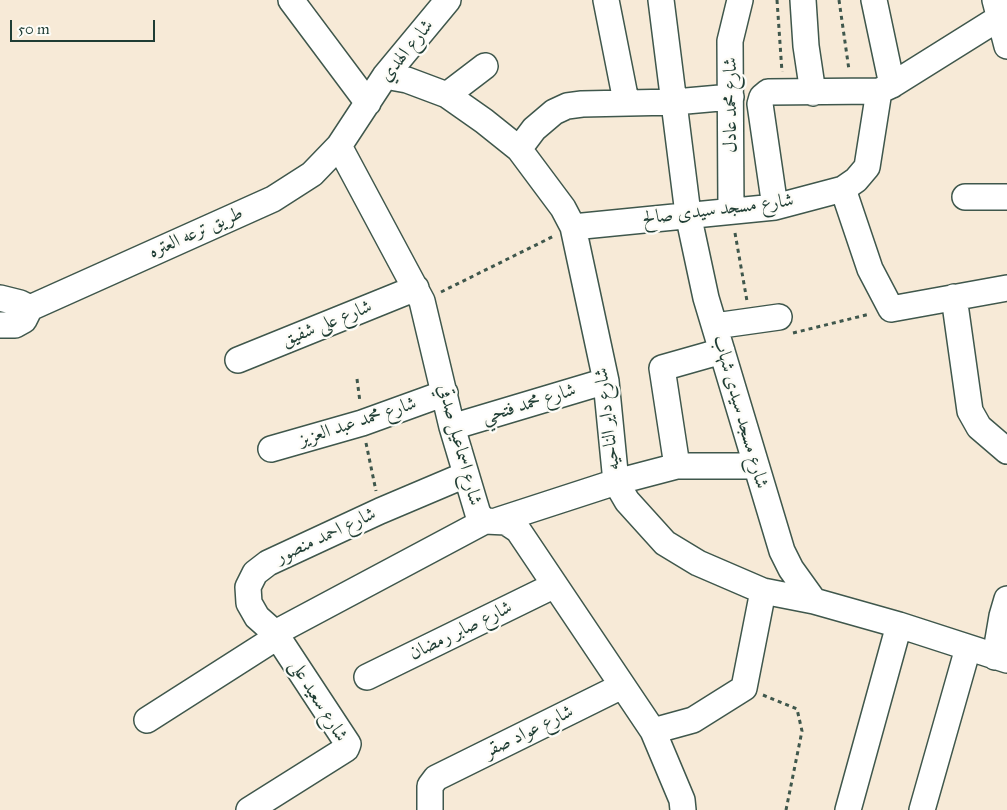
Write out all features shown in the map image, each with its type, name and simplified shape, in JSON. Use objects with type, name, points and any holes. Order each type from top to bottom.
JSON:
[{"type":"street","points":[[291,0],[368,103]]},
{"type":"street","name":"شارع الهدي","points":[[368,103],[385,76],[448,0]]},
{"type":"street","points":[[606,0],[626,101]]},
{"type":"street","name":"شارع مسجد سيدى شهاب","points":[[661,0],[688,214],[706,298],[755,466],[786,560],[814,601]]},
{"type":"street","name":"شارع محمد عادل","points":[[731,211],[730,40],[740,0]]},
{"type":"street","points":[[803,0],[806,46],[813,93]]},
{"type":"street","points":[[874,0],[886,88]]},
{"type":"street","points":[[775,207],[760,104],[762,97],[768,92],[853,93],[886,88],[1001,10],[1007,46]]},
{"type":"street","points":[[447,95],[485,66]]},
{"type":"street","name":"شارع داير الناحيه","points":[[385,76],[407,80],[447,95],[484,122],[518,150],[548,186],[573,227],[606,381],[616,482],[643,520],[665,543],[698,563],[762,591],[814,601],[899,625],[1001,659]]},
{"type":"street","name":"شارع مسجد سيدى صالح","points":[[573,227],[688,214],[775,207],[843,189],[856,180],[867,167],[886,88]]},
{"type":"street","points":[[518,150],[534,129],[554,112],[567,106],[626,101],[675,102],[731,97]]},
{"type":"street","name":"طريق ترعه العتره","points":[[0,325],[15,325],[24,320],[30,308],[292,189],[312,174],[339,146],[368,103]]},
{"type":"street","name":"شارع اسماعيل صدقي","points":[[339,146],[419,294],[452,427],[478,514],[492,521],[513,524],[518,530],[653,731],[682,800],[683,810]]},
{"type":"street","points":[[843,189],[870,269],[891,308],[1007,288]]},
{"type":"street","points":[[966,197],[1007,197]]},
{"type":"street","name":"شارع على شفيق","points":[[238,360],[419,294]]},
{"type":"street","points":[[954,297],[970,411],[979,427],[1007,451]]},
{"type":"street","points":[[0,298],[20,303],[30,308]]},
{"type":"street","points":[[715,326],[751,321],[786,325]]},
{"type":"street","points":[[677,466],[662,368],[722,351]]},
{"type":"street","name":"شارع محمد فتحي","points":[[452,427],[606,381]]},
{"type":"street","name":"شارع محمد عبد العزيز","points":[[271,449],[362,423],[444,393]]},
{"type":"street","points":[[148,720],[266,644],[275,632],[492,521],[616,482],[677,466],[755,466]]},
{"type":"street","name":"شارع احمد منصور","points":[[275,632],[257,616],[249,603],[248,587],[255,573],[268,563],[465,475]]},
{"type":"street","name":"شارع صابر رمضان","points":[[367,677],[555,585]]},
{"type":"street","points":[[653,731],[694,720],[744,688],[762,591]]},
{"type":"street","points":[[1001,659],[1007,599]]},
{"type":"street","points":[[848,810],[899,625]]},
{"type":"street","name":"شارع سعيد على","points":[[249,810],[348,746],[275,632]]},
{"type":"street","points":[[922,810],[968,648]]},
{"type":"street","name":"شارع عواد صقر","points":[[430,810],[430,786],[436,778],[622,686]]},
{"type":"path","points":[[777,0],[784,92]]},
{"type":"path","points":[[839,0],[853,93]]},
{"type":"path","points":[[731,211],[751,321]]},
{"type":"path","points":[[419,294],[573,227]]},
{"type":"path","points":[[786,325],[891,308]]},
{"type":"path","points":[[744,688],[797,709],[802,731],[786,810]]}]
